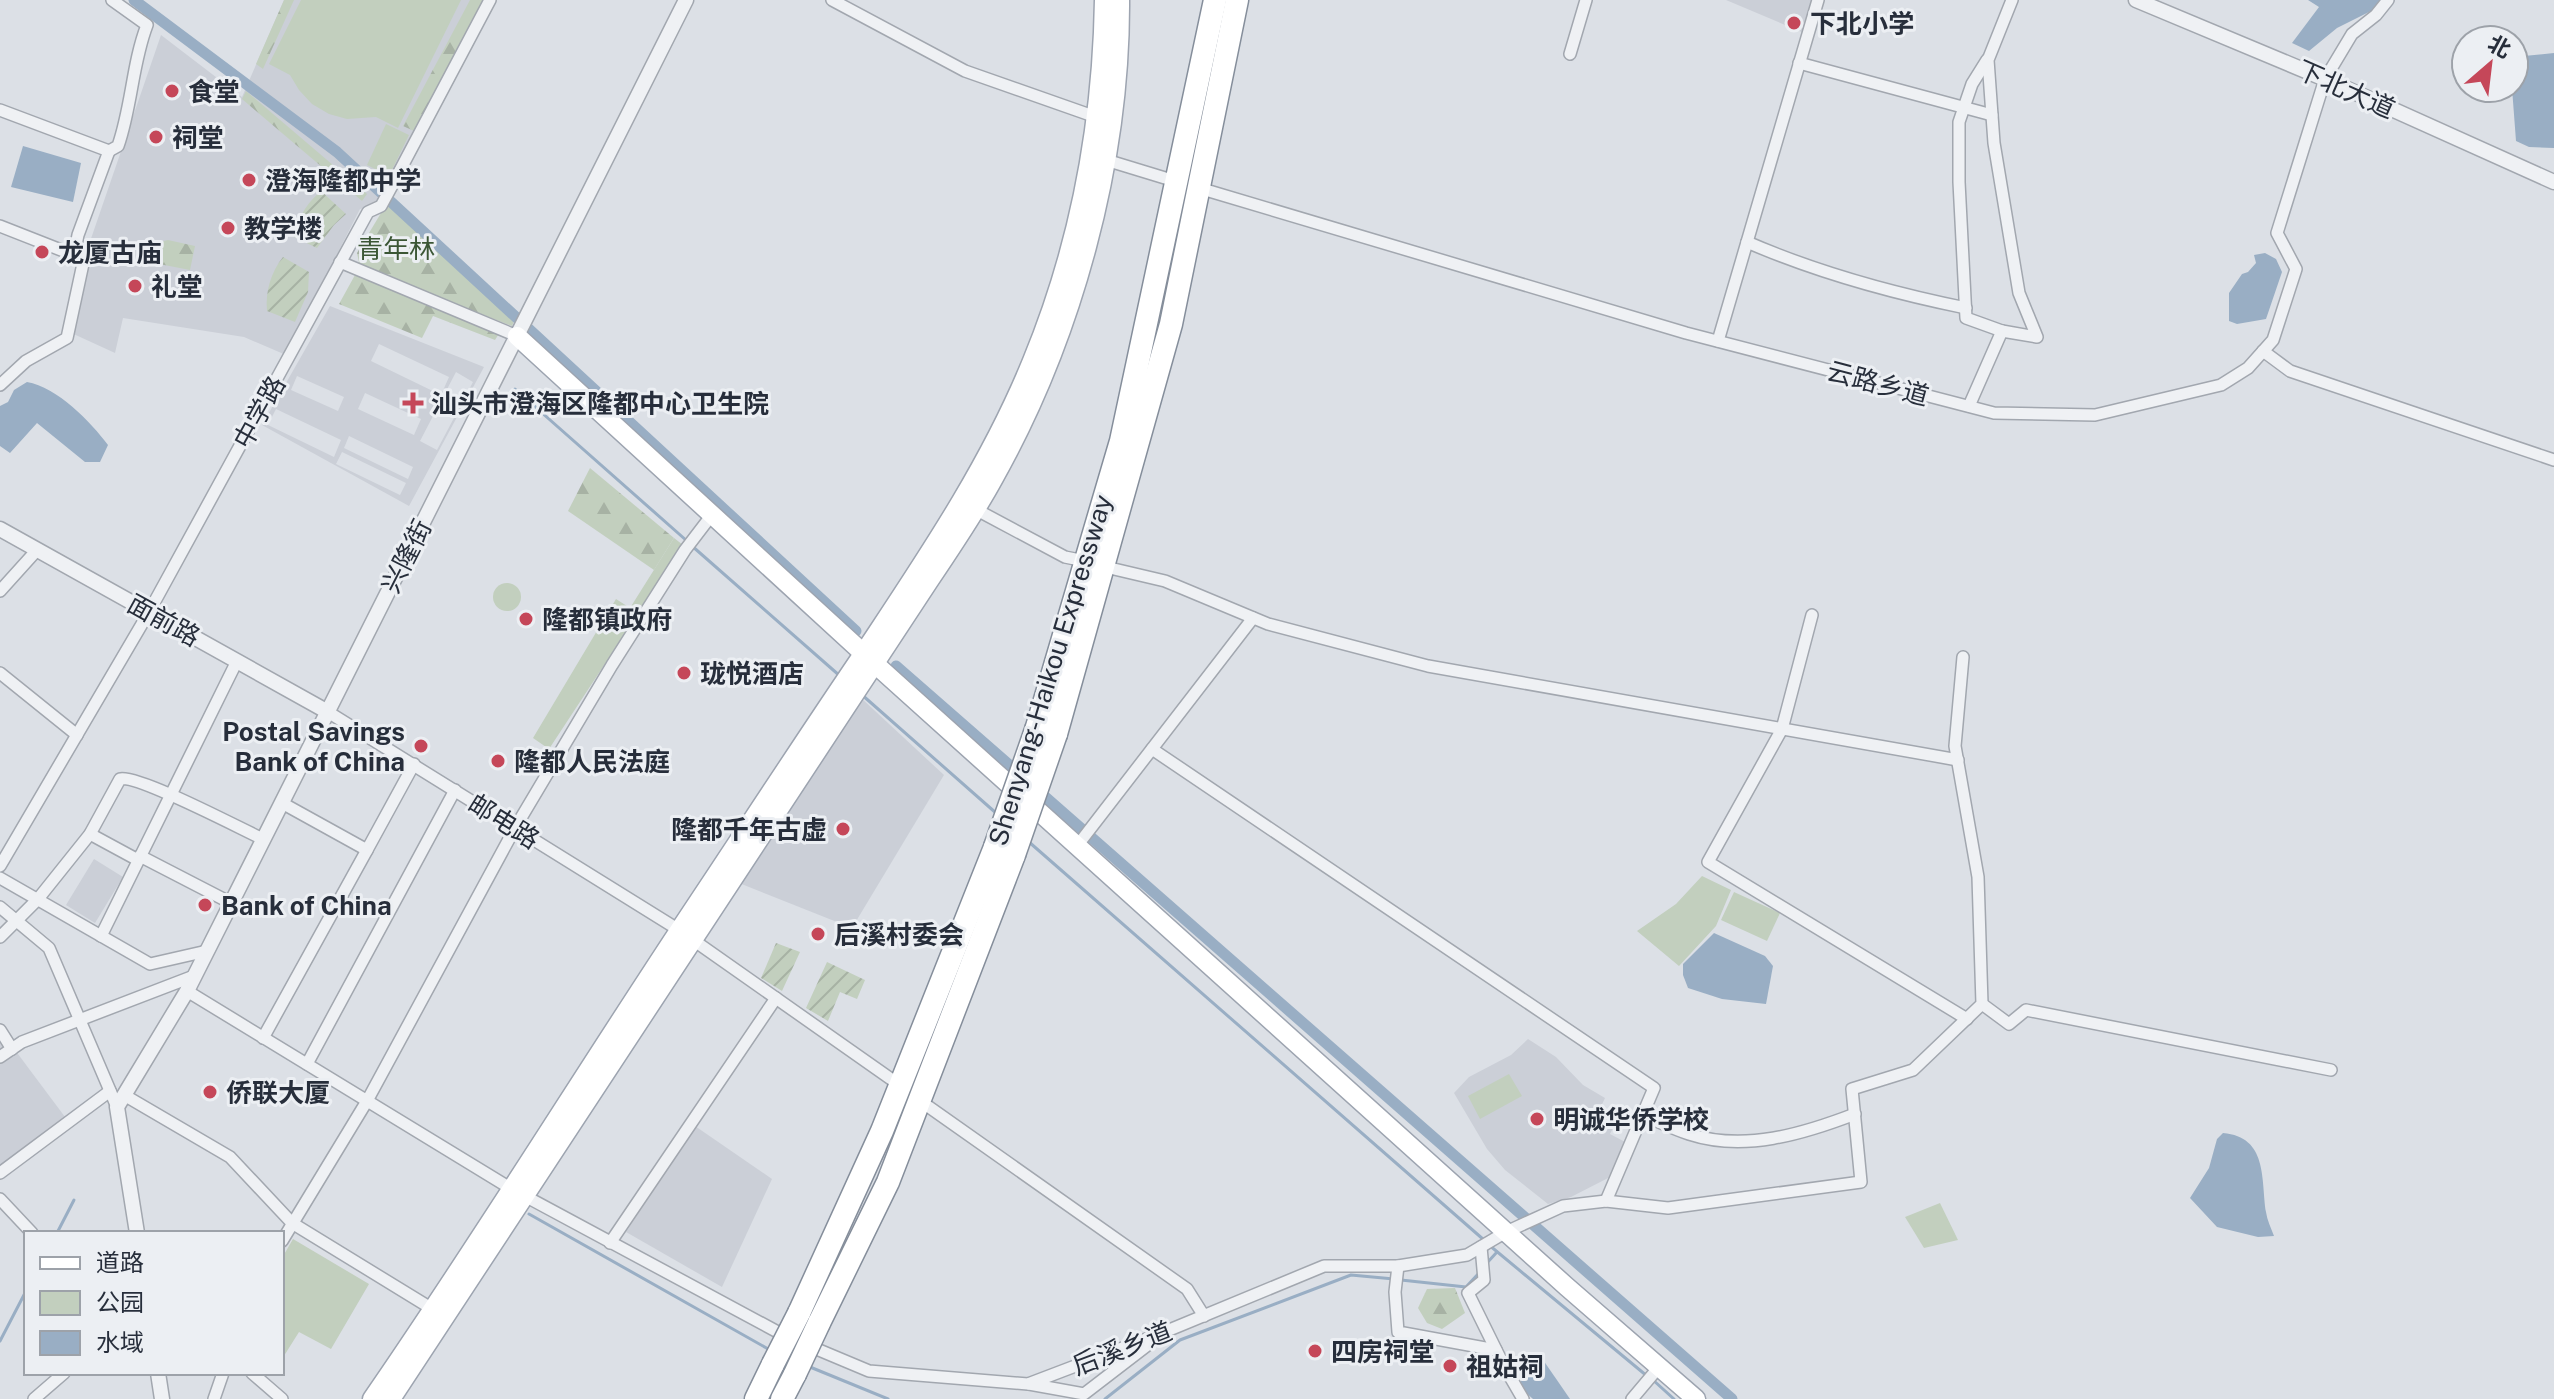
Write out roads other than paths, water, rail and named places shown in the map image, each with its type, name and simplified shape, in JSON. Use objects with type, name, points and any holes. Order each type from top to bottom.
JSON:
[{"type":"highway","name":"Shenyang-Haikou Expressway","points":[[1047,730],[1121,441],[1215,0]]},
{"type":"highway","name":"Shenyang-Haikou Expressway","points":[[782,1399],[888,1182],[1047,730],[1171,324],[1237,0]]},
{"type":"highway","name":"Shenyang-Haikou Expressway","points":[[756,1399],[882,1131],[1004,851]]},
{"type":"main road","points":[[869,658],[967,495],[1033,359],[1073,234],[1090,160],[1104,0]]},
{"type":"main road","points":[[372,1399],[517,1192],[869,658],[975,509],[1018,432],[1061,328],[1092,223],[1106,160],[1115,90],[1120,0]]},
{"type":"main road","points":[[517,336],[1502,1235],[1657,1370],[1696,1399]]},
{"type":"main road","points":[[391,1399],[517,1192]]},
{"type":"street","points":[[74,255],[78,235],[109,151],[118,146],[126,124],[137,51],[147,25],[112,0]]},
{"type":"street","name":"中学路","points":[[0,866],[149,612],[368,212],[381,206],[490,0]]},
{"type":"street","name":"兴隆街","points":[[117,1098],[187,991],[686,0]]},
{"type":"street","points":[[832,0],[965,71],[1096,117]]},
{"type":"street","points":[[1570,54],[1586,0]]},
{"type":"street","points":[[1718,341],[1818,0]]},
{"type":"street","points":[[1988,60],[2011,259],[2019,293],[2037,337],[2002,331],[1966,318],[1959,122],[1972,84],[1988,60],[2012,0]]},
{"type":"street","name":"下北大道","points":[[2136,0],[2325,79],[2554,182]]},
{"type":"street","name":"云路乡道","points":[[1209,191],[1718,341],[1994,413],[2095,415],[2221,385],[2248,368],[2273,340],[2296,269],[2277,233],[2325,79],[2352,34],[2376,15],[2388,0]]},
{"type":"street","points":[[1799,63],[1992,115]]},
{"type":"street","points":[[0,110],[109,151]]},
{"type":"street","points":[[1106,160],[1165,178]]},
{"type":"street","points":[[0,226],[84,259],[67,338],[26,361],[0,385]]},
{"type":"street","points":[[1747,242],[1773,254],[1909,297],[1966,308]]},
{"type":"street","points":[[340,262],[517,336]]},
{"type":"street","points":[[1969,406],[2002,331]]},
{"type":"street","points":[[2263,351],[2290,371],[2554,460]]},
{"type":"street","points":[[975,509],[1065,557],[1075,559]]},
{"type":"street","points":[[284,1237],[367,1101],[515,828],[612,665],[685,550],[711,516]]},
{"type":"street","name":"面前路","points":[[0,529],[328,712]]},
{"type":"street","points":[[0,591],[37,550]]},
{"type":"street","points":[[1114,569],[1165,581],[1253,618],[1428,666],[1958,760]]},
{"type":"street","points":[[1812,615],[1782,729],[1708,862],[1967,1019]]},
{"type":"street","points":[[1078,846],[1253,618]]},
{"type":"street","points":[[1642,1115],[1691,1135],[1748,1142],[1812,1131],[1855,1114],[1852,1089],[1913,1070],[1982,1004],[1978,877],[1955,746],[1963,657]]},
{"type":"street","points":[[101,936],[237,661]]},
{"type":"street","points":[[0,673],[77,735]]},
{"type":"street","name":"邮电路","points":[[328,712],[686,934],[891,1079]]},
{"type":"street","points":[[1152,749],[1654,1088],[1606,1201]]},
{"type":"street","points":[[263,1038],[414,764]]},
{"type":"street","points":[[0,937],[38,899],[90,834],[120,779],[126,777],[263,839]]},
{"type":"street","points":[[307,1064],[455,790]]},
{"type":"street","points":[[282,803],[367,850]]},
{"type":"street","points":[[90,834],[231,903]]},
{"type":"street","points":[[0,878],[150,964],[207,951]]},
{"type":"street","points":[[0,907],[49,948],[117,1098],[137,1231]]},
{"type":"street","points":[[0,1057],[22,1042],[194,976]]},
{"type":"street","name":"后溪乡道","points":[[187,991],[517,1192],[772,1330],[869,1371],[1028,1384],[1324,1266],[1397,1275],[1467,1255],[1563,1206],[1606,1201],[1668,1208],[1861,1182],[1855,1114]]},
{"type":"street","points":[[610,1243],[776,998]]},
{"type":"street","points":[[1982,1004],[2009,1024],[2026,1010],[2331,1070]]},
{"type":"street","points":[[0,1030],[12,1049]]},
{"type":"street","points":[[0,1173],[117,1098]]},
{"type":"street","points":[[117,1098],[230,1157],[292,1223],[434,1310]]},
{"type":"street","points":[[929,1107],[1187,1289],[1204,1316]]},
{"type":"street","points":[[0,1199],[30,1231]]},
{"type":"street","points":[[1481,1247],[1484,1280],[1468,1293],[1523,1399]]},
{"type":"street","points":[[1397,1275],[1398,1332],[1496,1350]]},
{"type":"street","points":[[1028,1384],[1087,1396],[1162,1333]]},
{"type":"street","points":[[1632,1399],[1657,1370]]},
{"type":"street","points":[[34,1399],[62,1375]]},
{"type":"street","points":[[158,1375],[162,1399]]},
{"type":"street","points":[[214,1399],[222,1375]]},
{"type":"street","points":[[254,1375],[282,1399]]},
{"type":"water","points":[[2308,0],[2381,0],[2373,10],[2337,28],[2309,51],[2292,43],[2319,7]]},
{"type":"water","points":[[2554,53],[2554,148],[2529,147],[2516,141],[2513,104],[2530,104],[2530,55]]},
{"type":"water","points":[[23,146],[81,163],[73,202],[11,187]]},
{"type":"water","points":[[2265,253],[2276,259],[2282,272],[2266,319],[2237,324],[2229,321],[2229,293],[2242,274],[2256,263],[2254,255]]},
{"type":"water","points":[[27,382],[61,398],[92,426],[108,445],[100,462],[85,462],[37,423],[10,453],[0,446],[0,406],[8,402],[14,390]]},
{"type":"water","points":[[1714,933],[1765,956],[1773,966],[1766,1004],[1722,999],[1688,988],[1683,964]]},
{"type":"water","points":[[2223,1133],[2238,1136],[2255,1151],[2260,1162],[2267,1215],[2274,1236],[2258,1237],[2217,1227],[2190,1198],[2209,1168],[2217,1139]]},
{"type":"water","points":[[1539,1354],[1570,1399],[1533,1399],[1523,1390],[1515,1360]]},
{"type":"waterway","points":[[134,0],[337,152],[856,631]]},
{"type":"waterway","points":[[515,389],[687,541]]},
{"type":"waterway","points":[[692,546],[840,676]]},
{"type":"waterway","points":[[896,666],[1022,776]]},
{"type":"waterway","points":[[861,694],[996,813]]},
{"type":"waterway","points":[[1035,788],[1732,1399]]},
{"type":"waterway","points":[[1029,842],[1484,1240]]},
{"type":"waterway","points":[[58,1231],[74,1200]]},
{"type":"waterway","points":[[529,1214],[770,1350]]},
{"type":"waterway","points":[[1489,1245],[1647,1376]]},
{"type":"waterway","points":[[1486,1264],[1497,1252]]},
{"type":"waterway","points":[[1401,1280],[1466,1287],[1479,1273]]},
{"type":"waterway","points":[[1105,1399],[1180,1340],[1351,1275],[1394,1279]]},
{"type":"waterway","points":[[0,1341],[24,1295]]},
{"type":"waterway","points":[[810,1367],[888,1399]]},
{"type":"waterway","points":[[1653,1380],[1674,1399]]},
{"type":"place","name":"下北小学","points":[[1794,23]]},
{"type":"place","name":"食堂","points":[[172,91]]},
{"type":"place","name":"祠堂","points":[[156,137]]},
{"type":"place","name":"澄海隆都中学","points":[[249,180]]},
{"type":"place","name":"教学楼","points":[[228,228]]},
{"type":"place","name":"龙厦古庙","points":[[42,252]]},
{"type":"place","name":"礼堂","points":[[135,286]]},
{"type":"place","name":"汕头市澄海区隆都中心卫生院","points":[[413,403]]},
{"type":"place","name":"隆都镇政府","points":[[526,619]]},
{"type":"place","name":"珑悦酒店","points":[[684,673]]},
{"type":"place","name":"Postal Savings Bank of China","points":[[421,746]]},
{"type":"place","name":"隆都人民法庭","points":[[498,761]]},
{"type":"place","name":"隆都千年古虚","points":[[843,829]]},
{"type":"place","name":"Bank of China","points":[[205,905]]},
{"type":"place","name":"后溪村委会","points":[[818,934]]},
{"type":"place","name":"侨联大厦","points":[[210,1092]]},
{"type":"place","name":"明诚华侨学校","points":[[1537,1119]]},
{"type":"place","name":"四房祠堂","points":[[1315,1351]]},
{"type":"place","name":"祖姑祠","points":[[1450,1366]]},
{"type":"park label","name":"青年林","points":[[396,248]]}]
